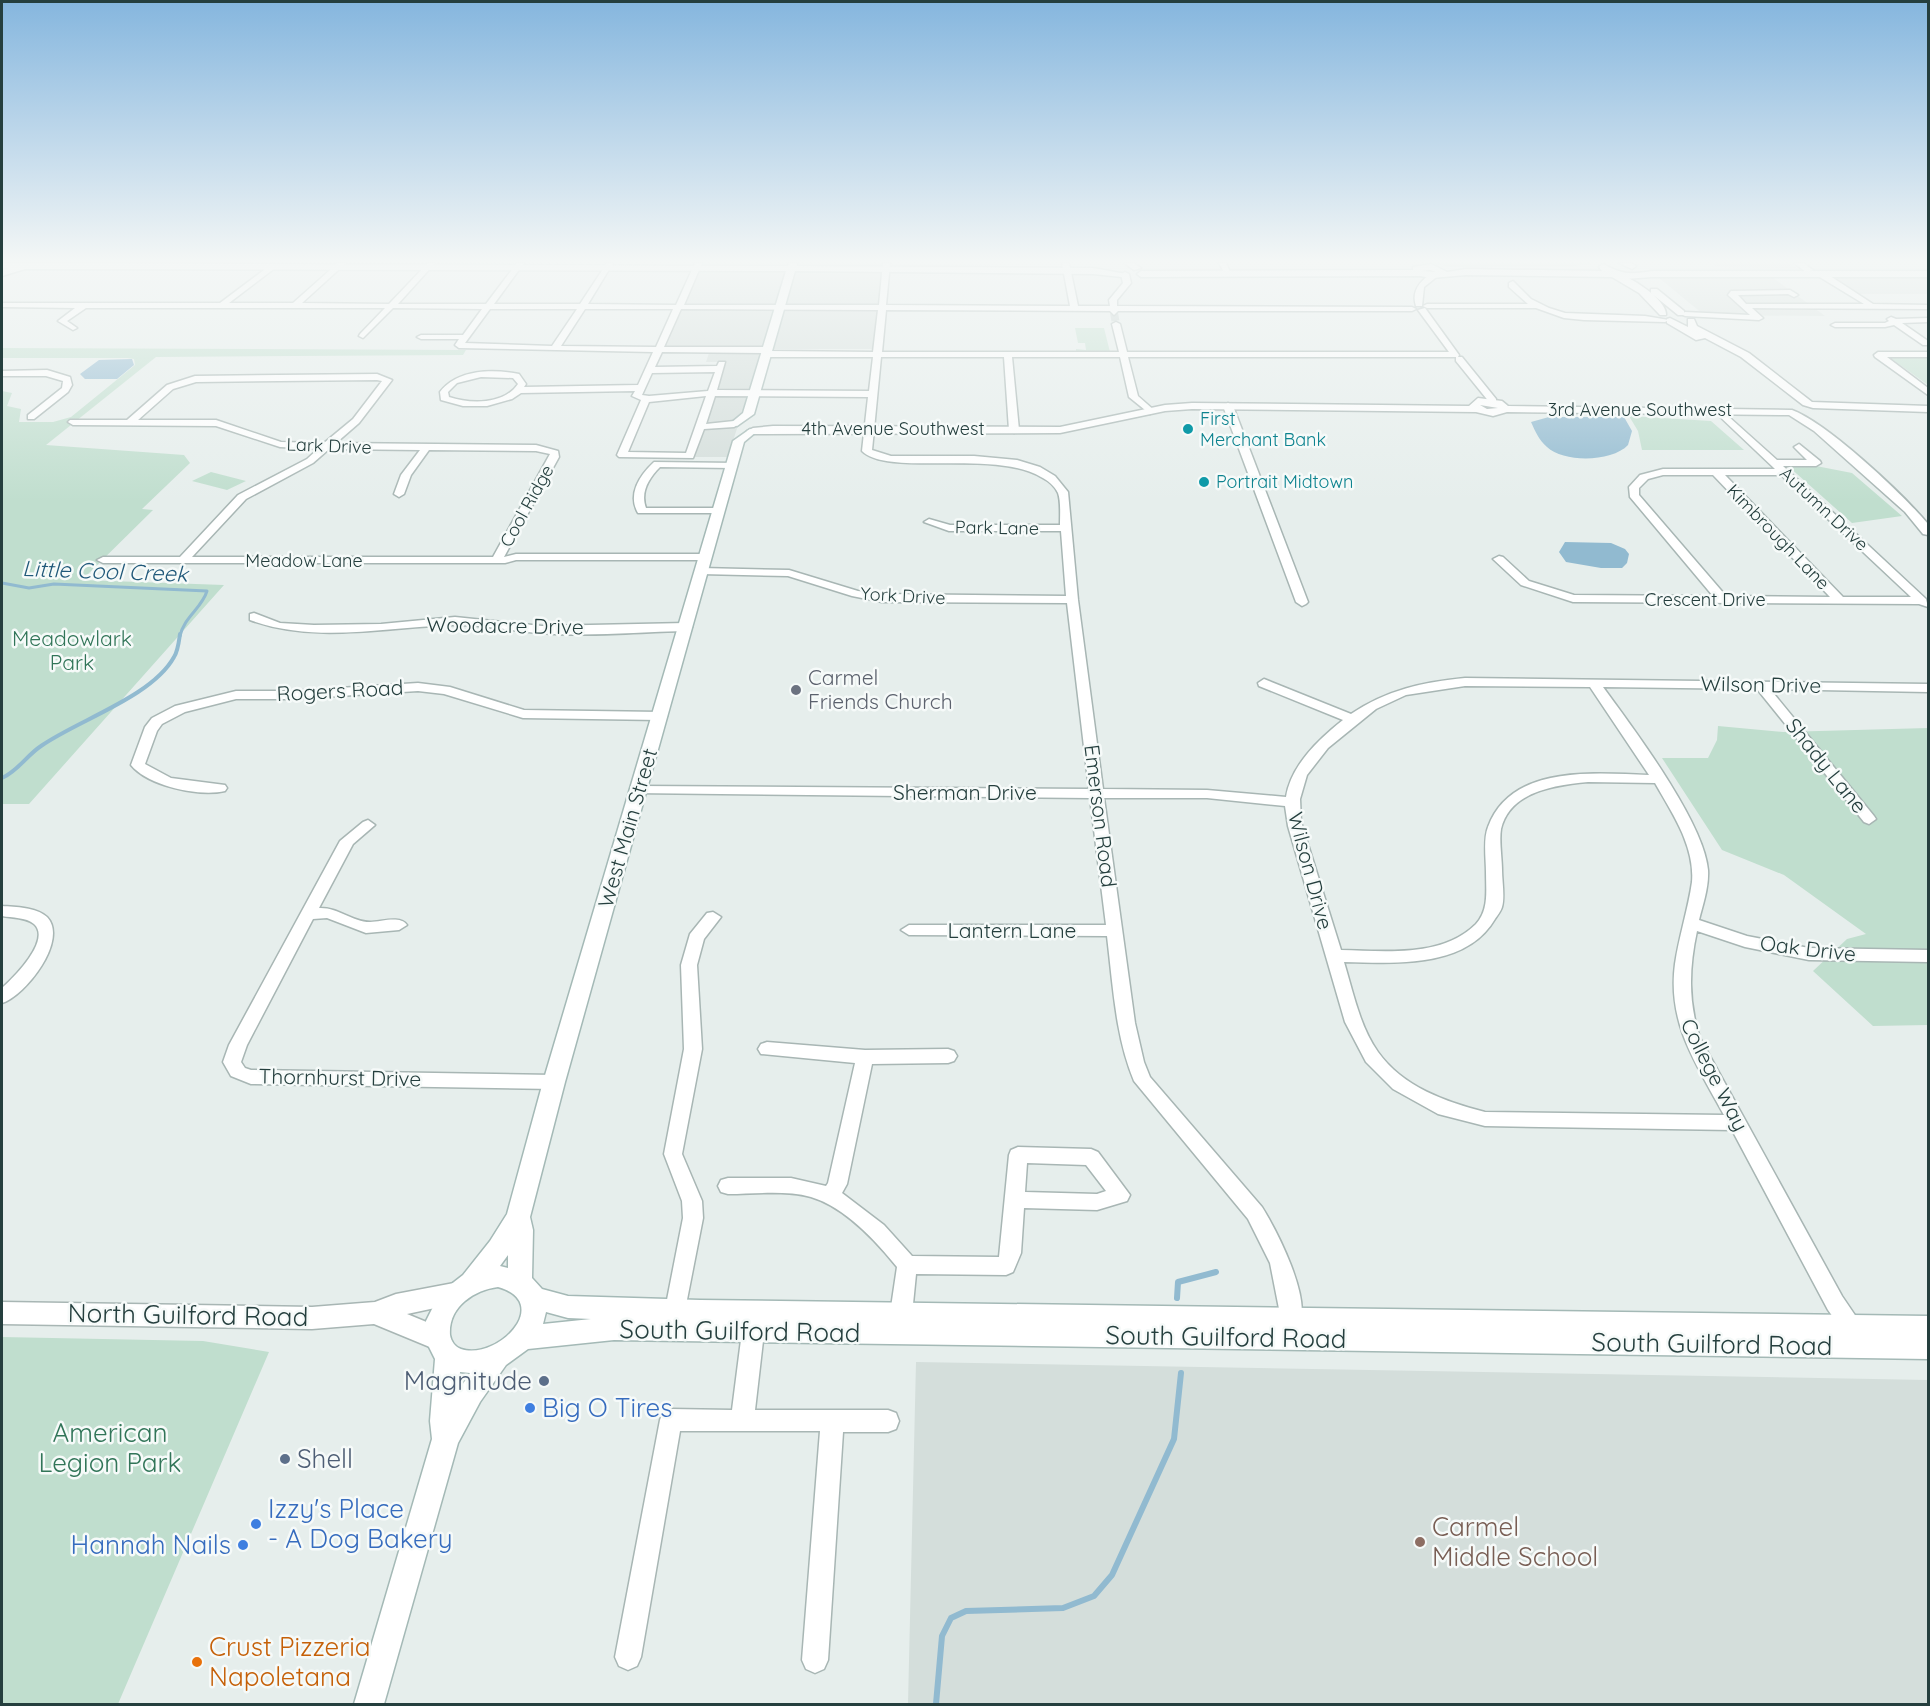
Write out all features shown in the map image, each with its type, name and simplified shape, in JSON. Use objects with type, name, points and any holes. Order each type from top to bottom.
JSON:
[{"type":"main road","name":"West Main Street","points":[[463,1288],[499,1248],[518,1217],[554,1082],[769,343]]},
{"type":"main road","points":[[1708,343],[1733,357],[1778,393],[1786,408],[1818,429],[1908,509],[1929,531]]},
{"type":"main road","points":[[1721,343],[1745,355],[1815,409],[1826,425],[1929,511]]},
{"type":"main road","name":"3rd Avenue Southwest","points":[[1014,430],[1069,429],[1184,406],[1414,408],[1489,405],[1534,410],[1719,411],[1815,409]]},
{"type":"main road","points":[[1815,409],[1918,413],[1927,409]]},
{"type":"main road","name":"4th Avenue Southwest","points":[[743,427],[1014,430]]},
{"type":"main road","name":"West Main Street","points":[[518,1217],[527,1289]]},
{"type":"main road","points":[[369,1704],[446,1439],[471,1393],[496,1358],[523,1338],[535,1311],[527,1289],[498,1276],[463,1288],[439,1315],[443,1346],[443,1420],[446,1439]]},
{"type":"main road","name":"North Guilford Road","points":[[2,1313],[312,1318],[375,1313],[396,1305],[463,1288]]},
{"type":"main road","name":"South Guilford Road","points":[[527,1289],[568,1307],[675,1311],[1929,1328]]},
{"type":"main road","name":"North Guilford Road","points":[[375,1313],[443,1346]]},
{"type":"main road","name":"South Guilford Road","points":[[523,1338],[614,1328],[753,1332],[1929,1347]]},
{"type":"main road","points":[[443,1346],[470,1362],[496,1358]]},
{"type":"street","points":[[459,343],[460,346],[555,349],[766,352],[1449,347]]},
{"type":"street","points":[[555,349],[559,343]]},
{"type":"street","points":[[649,370],[721,367],[690,456],[622,455],[649,370],[661,343]]},
{"type":"street","points":[[868,429],[879,343]]},
{"type":"street","points":[[1120,343],[1134,397],[1150,411]]},
{"type":"street","points":[[1446,343],[1478,384],[1489,405]]},
{"type":"street","points":[[878,351],[1008,355],[1122,351],[1457,357]]},
{"type":"street","points":[[1929,354],[1878,355],[1929,392]]},
{"type":"street","points":[[1008,355],[1014,430]]},
{"type":"street","points":[[2,373],[47,373],[65,378],[68,383],[65,390],[31,417]]},
{"type":"street","points":[[519,390],[522,384],[520,378],[492,374],[461,378],[446,389],[444,398],[469,403],[502,400],[519,390],[641,394],[713,388]]},
{"type":"street","points":[[130,422],[170,387],[195,379],[388,380],[388,383],[356,421],[310,461],[242,497],[183,560]]},
{"type":"street","points":[[670,386],[754,393],[873,394]]},
{"type":"street","points":[[1228,406],[1302,602]]},
{"type":"street","name":"Autumn Drive","points":[[1719,411],[1925,604]]},
{"type":"street","name":"Lark Drive","points":[[73,422],[216,423],[237,428],[275,444],[325,447],[537,448],[553,451]]},
{"type":"street","points":[[700,427],[743,427]]},
{"type":"street","name":"Emerson Road","points":[[868,429],[867,451],[882,458],[992,460],[1038,471],[1058,484],[1063,492],[1072,600],[1126,1023],[1135,1062],[1154,1096],[1255,1213],[1268,1234],[1286,1279],[1292,1319]]},
{"type":"street","points":[[1776,463],[1816,463],[1799,447]]},
{"type":"street","points":[[399,494],[406,475],[426,448]]},
{"type":"street","name":"Cool Ridge","points":[[501,560],[554,457],[553,451]]},
{"type":"street","points":[[718,511],[642,511],[638,497],[646,476],[658,464],[732,465]]},
{"type":"street","points":[[1723,600],[1634,495],[1634,488],[1644,477],[1663,472],[1785,472]]},
{"type":"street","name":"Kimbrough Lane","points":[[1716,472],[1841,601]]},
{"type":"street","name":"Park Lane","points":[[928,522],[949,528],[1066,528]]},
{"type":"street","name":"Crescent Drive","points":[[1499,559],[1525,583],[1562,596],[1592,599],[1925,604]]},
{"type":"street","name":"Meadow Lane","points":[[103,560],[501,560],[513,563],[703,564]]},
{"type":"street","name":"York Drive","points":[[703,564],[789,573],[856,594],[882,598],[1072,600]]},
{"type":"street","name":"Woodacre Drive","points":[[254,617],[278,626],[314,629],[381,628],[455,621],[542,630],[686,627]]},
{"type":"street","points":[[1264,683],[1353,719]]},
{"type":"street","name":"Wilson Drive","points":[[1737,1123],[1485,1119],[1444,1109],[1399,1084],[1371,1057],[1354,1022],[1294,826],[1292,802],[1299,777],[1309,761],[1367,708],[1390,695],[1434,684],[1594,683],[1928,688]]},
{"type":"street","name":"College Way","points":[[1594,683],[1657,779],[1689,831],[1698,852],[1700,869],[1698,894],[1681,979],[1682,1015],[1691,1038],[1835,1303],[1852,1327]]},
{"type":"street","name":"Shady Lane","points":[[1760,685],[1869,819]]},
{"type":"street","name":"Rogers Road","points":[[220,788],[191,787],[170,783],[147,774],[138,765],[150,730],[157,721],[180,709],[236,695],[292,695],[404,687],[445,690],[523,714],[660,716]]},
{"type":"street","points":[[1333,956],[1411,956],[1435,952],[1461,942],[1473,934],[1490,919],[1494,907],[1494,829],[1497,817],[1506,805],[1527,790],[1567,780],[1657,779]]},
{"type":"street","name":"Sherman Drive","points":[[638,790],[1207,794],[1292,802]]},
{"type":"street","name":"Thornhurst Drive","points":[[368,825],[347,841],[234,1054],[232,1062],[241,1076],[554,1082]]},
{"type":"street","points":[[2,911],[26,912],[37,917],[48,931],[48,942],[26,974],[2,997]]},
{"type":"street","points":[[308,914],[329,913],[366,928],[399,925]]},
{"type":"street","points":[[675,1311],[693,1218],[693,1201],[674,1154],[693,1049],[688,965],[696,938],[713,917]]},
{"type":"street","name":"Oak Drive","points":[[1691,923],[1745,940],[1809,954],[1929,956]]},
{"type":"street","name":"Lantern Lane","points":[[909,930],[1115,931]]},
{"type":"street","points":[[768,1049],[866,1057],[948,1056]]},
{"type":"street","points":[[830,1196],[837,1184],[866,1057]]},
{"type":"street","points":[[906,1265],[1006,1266],[1011,1253],[1018,1155],[1091,1157],[1120,1195],[1097,1202],[1015,1200]]},
{"type":"street","points":[[728,1186],[810,1189],[830,1196],[895,1250],[906,1265],[901,1314]]},
{"type":"street","points":[[742,1421],[753,1332]]},
{"type":"street","points":[[628,1657],[671,1420],[888,1421]]},
{"type":"street","points":[[815,1660],[832,1422]]},
{"type":"shaded area","points":[[665,343],[874,343],[873,349],[762,349],[728,457],[692,457],[726,362],[706,362],[711,347],[663,347]]},
{"type":"shaded area","name":"Carmel Middle School","points":[[916,1362],[1928,1380],[1928,1704],[908,1704]]},
{"type":"green space","points":[[1078,343],[1108,343],[1110,352],[1076,351],[1076,349],[1086,350],[1085,343]]},
{"type":"green space","name":"Meadowlark Park","points":[[2,348],[466,350],[463,355],[156,357],[46,445],[184,455],[190,463],[142,509],[153,510],[82,580],[224,585],[29,804],[2,804],[2,391],[12,393],[7,406],[21,409],[19,422],[53,422],[71,417],[135,365],[134,359],[127,358],[2,358]]},
{"type":"green space","points":[[1889,357],[1928,357],[1928,385]]},
{"type":"green space","points":[[1629,416],[1711,421],[1744,450],[1642,450],[1638,431]]},
{"type":"green space","points":[[1788,466],[1816,466],[1852,473],[1902,516],[1852,523]]},
{"type":"green space","points":[[211,472],[246,481],[227,490],[192,481]]},
{"type":"green space","points":[[1718,726],[1783,732],[1928,728],[1928,1025],[1873,1026],[1813,971],[1847,939],[1866,934],[1784,875],[1722,850],[1662,758],[1708,758],[1717,740]]},
{"type":"green space","name":"American Legion Park","points":[[2,1337],[203,1341],[269,1352],[118,1704],[2,1704]]},
{"type":"water","points":[[132,359],[134,365],[117,379],[85,379],[80,374],[99,360]]},
{"type":"water","points":[[1549,417],[1624,417],[1632,431],[1628,445],[1621,451],[1600,457],[1576,458],[1555,452],[1539,438],[1531,422]]},
{"type":"water","points":[[1565,542],[1611,543],[1625,549],[1629,554],[1627,563],[1622,568],[1601,568],[1566,562],[1559,552]]},
{"type":"waterway","name":"Little Cool Creek","points":[[2,583],[29,588],[54,584],[207,591],[201,603],[185,623],[180,636]]},
{"type":"waterway","name":"Little Cool Creek","points":[[2,778],[56,736],[113,707],[149,684],[174,657],[180,634]]},
{"type":"waterway","points":[[1177,1298],[1178,1282],[1216,1272]]},
{"type":"waterway","points":[[936,1704],[942,1636],[951,1618],[966,1611],[1063,1608],[1094,1596],[1112,1575],[1174,1439],[1181,1373]]},
{"type":"place","name":"First Merchant Bank","points":[[1188,429]]},
{"type":"place","name":"Portrait Midtown","points":[[1204,482]]},
{"type":"place","name":"Carmel Friends Church","points":[[796,690]]},
{"type":"place","name":"Magnitude","points":[[544,1381]]},
{"type":"place","name":"Big O Tires","points":[[530,1408]]},
{"type":"place","name":"Shell","points":[[285,1459]]},
{"type":"place","name":"Izzy's Place - A Dog Bakery","points":[[256,1524]]},
{"type":"place","name":"Carmel Middle School","points":[[1420,1542]]},
{"type":"place","name":"Hannah Nails","points":[[243,1545]]},
{"type":"place","name":"Crust Pizzeria Napoletana","points":[[197,1662]]}]
